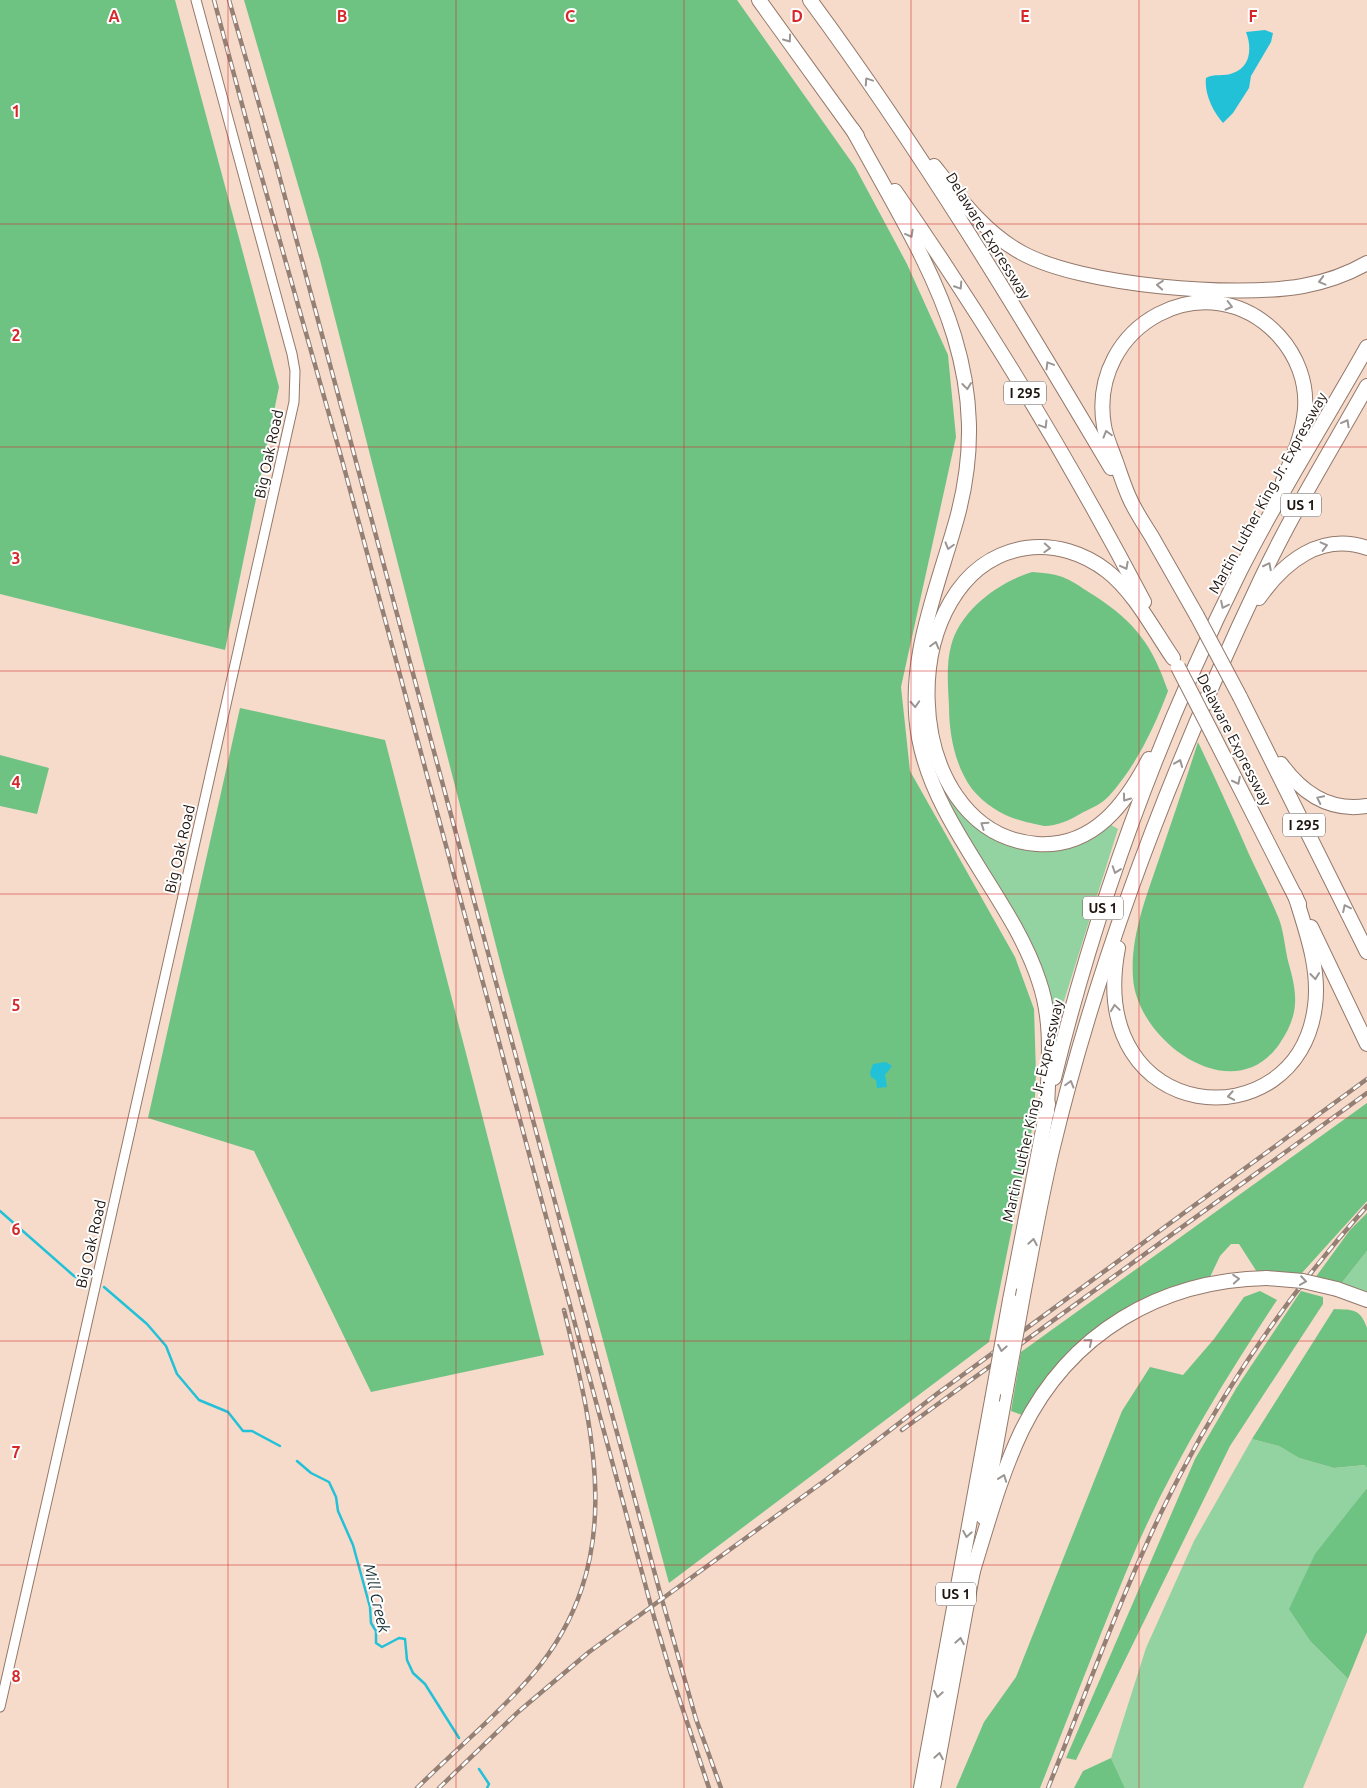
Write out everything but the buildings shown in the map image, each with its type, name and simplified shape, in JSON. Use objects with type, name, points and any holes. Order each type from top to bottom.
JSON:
[{"type":"highway","name":"I 295","points":[[759,0],[921,228],[1011,370],[1106,531],[1176,662]]},
{"type":"highway","name":"Delaware Expressway","points":[[810,0],[886,108],[1012,304],[1128,497],[1197,616],[1367,952]]},
{"type":"highway","points":[[886,108],[968,209],[988,229],[1021,252],[1059,269],[1148,284],[1249,289],[1304,285],[1334,278],[1367,263]]},
{"type":"highway","points":[[853,130],[938,290],[957,340],[965,372],[969,422],[967,470],[957,516],[917,660],[914,688],[916,722],[924,758],[935,789],[1025,948],[1040,983],[1047,1010],[1049,1041],[1047,1112]]},
{"type":"highway","points":[[1128,497],[1107,438],[1103,417],[1105,382],[1114,355],[1132,332],[1164,311],[1194,303],[1227,305],[1247,312],[1275,331],[1294,356],[1304,385],[1304,412],[1299,441],[1262,530]]},
{"type":"highway","name":"Martin Luther King Jr. Expressway","points":[[921,1788],[1010,1300],[1047,1112],[1062,1045],[1095,933],[1122,852],[1176,710],[1219,616],[1262,530],[1367,348]]},
{"type":"highway","name":"Martin Luther King Jr. Expressway","points":[[933,1788],[1045,1183],[1061,1116],[1093,1002],[1179,764],[1240,626],[1284,535],[1367,386]]},
{"type":"highway","points":[[1240,626],[1277,574],[1295,559],[1326,545],[1353,545],[1367,548]]},
{"type":"highway","points":[[1176,662],[1123,586],[1102,567],[1069,551],[1041,547],[1021,549],[990,561],[972,574],[959,590],[942,621],[933,650],[928,675],[928,704],[932,737],[942,769],[954,793],[968,812],[985,826],[1004,836],[1025,842],[1047,844],[1068,841],[1088,833],[1115,812],[1138,780],[1176,710]]},
{"type":"highway","name":"Delaware Expressway","points":[[1176,662],[1295,895],[1367,1044]]},
{"type":"highway","points":[[1252,722],[1291,777],[1306,792],[1331,805],[1367,806]]},
{"type":"highway","points":[[1126,907],[1116,956],[1114,993],[1119,1026],[1127,1046],[1146,1070],[1171,1088],[1200,1097],[1221,1097],[1247,1092],[1269,1081],[1292,1062],[1307,1037],[1316,1006],[1315,976],[1309,942],[1295,895]]},
{"type":"highway","points":[[972,1574],[1001,1483],[1022,1430],[1050,1384],[1072,1358],[1111,1326],[1157,1299],[1211,1283],[1267,1278],[1303,1281],[1338,1289],[1367,1300]]},
{"type":"street","name":"Big Oak Road","points":[[0,1707],[221,735],[294,402],[295,371],[292,354],[196,0]]},
{"type":"green space","points":[[0,0],[175,0],[279,387],[225,650],[0,594]]},
{"type":"green space","points":[[244,0],[737,0],[855,167],[907,264],[948,355],[956,437],[901,687],[910,771],[1015,957],[1034,1009],[1036,1074],[1034,1119],[989,1342],[669,1583],[503,973],[320,260]]},
{"type":"green space","points":[[1032,572],[1052,574],[1066,578],[1095,596],[1121,616],[1141,636],[1149,648],[1168,691],[1157,719],[1136,759],[1109,796],[1099,804],[1072,818],[1049,826],[1011,817],[996,810],[977,795],[966,780],[957,760],[949,717],[948,661],[956,633],[972,609],[994,590]]},
{"type":"green space","points":[[240,708],[385,740],[544,1355],[371,1392],[254,1151],[148,1118]]},
{"type":"green space","points":[[1198,742],[1279,919],[1294,988],[1295,1004],[1292,1020],[1280,1043],[1261,1063],[1238,1071],[1214,1069],[1191,1060],[1169,1044],[1151,1024],[1139,1002],[1133,978],[1134,947],[1140,916]]},
{"type":"green space","points":[[0,755],[49,768],[37,814],[0,806]]},
{"type":"green space","points":[[947,797],[967,819],[984,832],[1008,844],[1021,847],[1048,850],[1061,849],[1078,844],[1111,825],[1118,829],[1053,1036],[1049,998]]},
{"type":"green space","points":[[1367,1103],[1367,1201],[1301,1274],[1257,1272],[1239,1244],[1231,1244],[1220,1256],[1210,1277],[1150,1296],[1101,1325],[1059,1365],[1040,1388],[1022,1415],[1011,1411],[1021,1352]]},
{"type":"green space","points":[[1367,1213],[1367,1251],[1340,1285],[1315,1278],[1350,1230]]},
{"type":"green space","points":[[1367,1251],[1367,1295],[1340,1285]]},
{"type":"green space","points":[[1260,1291],[1277,1300],[1202,1420],[1152,1514],[1112,1606],[1040,1788],[956,1788],[984,1722],[1016,1677],[1122,1411],[1150,1367],[1183,1375],[1214,1339],[1244,1297]]},
{"type":"green space","points":[[1301,1291],[1323,1297],[1323,1304],[1230,1446],[1076,1760],[1066,1758],[1195,1459],[1237,1387]]},
{"type":"green space","points":[[1334,1309],[1355,1311],[1362,1317],[1367,1328],[1367,1468],[1365,1465],[1334,1468],[1299,1458],[1279,1446],[1252,1439]]},
{"type":"green space","points":[[1252,1439],[1279,1446],[1299,1458],[1334,1468],[1366,1465],[1367,1488],[1354,1505],[1311,1642],[1348,1679],[1303,1788],[1125,1788],[1111,1758],[1146,1648],[1194,1541]]},
{"type":"green space","points":[[1367,1488],[1367,1632],[1348,1679],[1311,1642],[1289,1609],[1315,1554]]},
{"type":"green space","points":[[1111,1758],[1125,1788],[1074,1788],[1083,1771]]},
{"type":"water","points":[[1265,30],[1273,33],[1271,42],[1251,76],[1249,88],[1233,113],[1223,123],[1210,102],[1206,90],[1206,78],[1230,74],[1239,70],[1247,61],[1248,56],[1249,44],[1246,32]]},
{"type":"water","points":[[886,1062],[892,1066],[885,1075],[887,1087],[877,1088],[876,1080],[871,1077],[870,1072],[873,1064]]},
{"type":"waterway","name":"Mill Creek","points":[[0,1211],[74,1276],[84,1282]]},
{"type":"waterway","name":"Mill Creek","points":[[104,1287],[147,1324],[166,1346],[177,1374],[199,1400],[228,1412],[243,1431],[252,1431],[280,1446]]},
{"type":"waterway","name":"Mill Creek","points":[[297,1461],[311,1473],[329,1482],[336,1497],[338,1511],[353,1545],[370,1607],[371,1623],[376,1631],[376,1643],[382,1647],[399,1638],[405,1639],[407,1660],[413,1673],[425,1684],[459,1738]]},
{"type":"waterway","name":"Mill Creek","points":[[479,1769],[489,1784],[487,1788]]},
{"type":"railway","points":[[214,0],[258,164],[342,460],[654,1617],[709,1788]]},
{"type":"railway","points":[[229,0],[275,160],[659,1589],[696,1719],[721,1788]]},
{"type":"railway","points":[[439,1788],[518,1712],[589,1652],[827,1479],[938,1393],[1367,1079]]},
{"type":"railway","points":[[902,1430],[1367,1093]]},
{"type":"railway","points":[[1048,1788],[1126,1590],[1180,1475],[1220,1403],[1265,1334],[1314,1269],[1367,1206]]},
{"type":"railway","points":[[417,1788],[491,1718],[533,1674],[563,1632],[582,1588],[592,1544],[595,1498],[593,1452],[585,1405],[564,1310]]}]
